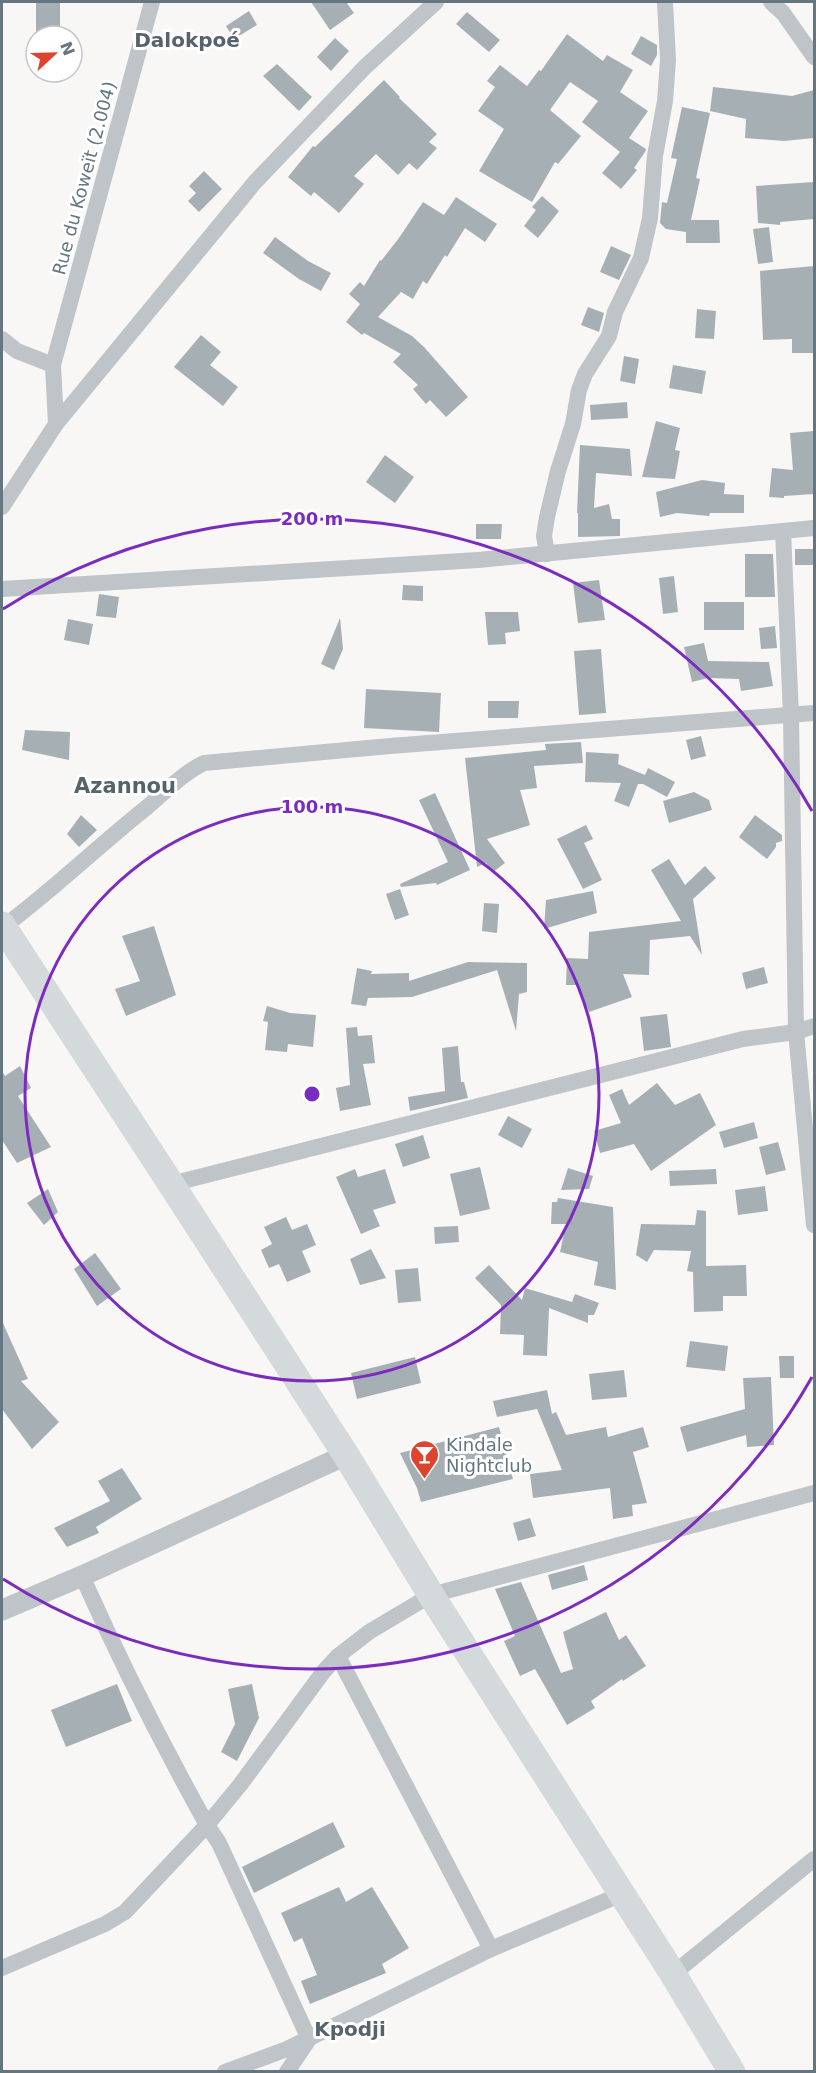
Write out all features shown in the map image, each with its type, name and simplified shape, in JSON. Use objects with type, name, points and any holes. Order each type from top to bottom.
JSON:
[{"type":"highway","points":[[2,927],[346,1455],[431,1595],[673,1974],[732,2072]]},
{"type":"street","name":"Rue du Koweït (2.004)","points":[[56,424],[53,365],[152,2]]},
{"type":"street","points":[[2,507],[56,424],[255,182],[365,67],[436,2]]},
{"type":"street","points":[[547,554],[544,536],[547,517],[573,424],[579,390],[585,374],[609,336],[615,312],[641,258],[650,218],[655,156],[665,101],[668,60],[665,2]]},
{"type":"street","points":[[771,2],[783,14],[814,57]]},
{"type":"street","points":[[2,339],[17,351],[53,365]]},
{"type":"street","points":[[2,589],[547,554],[814,528]]},
{"type":"street","points":[[783,531],[791,715],[796,1032],[814,1226]]},
{"type":"street","points":[[2,927],[40,899],[106,840],[195,767],[204,764],[379,747],[814,714]]},
{"type":"street","points":[[171,1184],[743,1039],[796,1032],[814,1026]]},
{"type":"street","points":[[2,1610],[82,1576],[346,1455]]},
{"type":"street","points":[[2,1968],[105,1924],[125,1912],[207,1825],[240,1785],[324,1671],[338,1656],[369,1632],[431,1595],[814,1493]]},
{"type":"street","points":[[82,1576],[175,1768],[219,1843],[309,2039]]},
{"type":"street","points":[[338,1656],[491,1949]]},
{"type":"street","points":[[673,1974],[814,1859]]},
{"type":"street","points":[[225,2072],[309,2039],[491,1949],[622,1894]]},
{"type":"street","points":[[287,2072],[309,2039]]},
{"type":"building","points":[[36,2],[60,2],[60,24],[36,24]]},
{"type":"building","points":[[311,2],[346,2],[354,13],[330,30]]},
{"type":"building","points":[[249,11],[257,25],[234,39],[226,26]]},
{"type":"building","points":[[467,12],[500,40],[489,52],[456,24]]},
{"type":"building","points":[[567,34],[603,61],[607,55],[633,70],[620,92],[648,111],[629,138],[646,149],[634,168],[637,170],[621,189],[602,173],[620,152],[582,122],[598,101],[570,82],[550,110],[581,136],[558,164],[555,162],[532,202],[479,171],[504,129],[478,111],[495,87],[487,81],[500,65],[527,86],[539,70],[541,71]]},
{"type":"building","points":[[641,36],[657,45],[657,55],[651,66],[631,54]]},
{"type":"building","points":[[335,38],[349,51],[331,71],[317,57]]},
{"type":"building","points":[[277,64],[312,97],[299,111],[263,76]]},
{"type":"building","points":[[384,80],[399,98],[437,134],[429,142],[437,148],[417,170],[409,163],[398,175],[376,154],[354,176],[364,184],[339,213],[314,192],[311,196],[288,177],[313,146],[315,147]]},
{"type":"building","points":[[713,87],[792,96],[814,90],[814,138],[784,141],[745,138],[746,119],[710,111]]},
{"type":"building","points":[[682,107],[710,113],[696,178],[700,179],[691,220],[719,220],[720,243],[686,243],[686,232],[666,229],[660,223],[662,202],[667,203],[677,159],[671,158]]},
{"type":"building","points":[[204,171],[222,189],[199,212],[188,201],[196,193],[189,186]]},
{"type":"building","points":[[814,182],[814,219],[780,222],[780,225],[758,223],[756,186]]},
{"type":"building","points":[[542,196],[559,211],[538,238],[524,226],[536,210],[532,207]]},
{"type":"building","points":[[456,197],[497,224],[485,242],[465,228],[447,257],[445,255],[427,284],[423,281],[413,299],[401,292],[378,317],[412,336],[468,397],[446,417],[430,400],[426,404],[413,389],[418,385],[393,362],[401,354],[364,333],[362,335],[346,322],[360,304],[349,294],[360,282],[364,286],[380,260],[399,238],[423,202],[444,215]]},
{"type":"building","points":[[769,227],[773,262],[758,264],[753,229]]},
{"type":"building","points":[[275,237],[308,261],[331,273],[321,291],[299,279],[263,253]]},
{"type":"building","points":[[611,246],[631,255],[619,280],[600,272]]},
{"type":"building","points":[[814,266],[814,353],[792,353],[792,339],[763,340],[760,271]]},
{"type":"building","points":[[588,307],[604,313],[599,332],[581,325]]},
{"type":"building","points":[[697,309],[716,311],[714,339],[695,338]]},
{"type":"building","points":[[201,335],[221,352],[210,365],[238,387],[223,406],[174,367]]},
{"type":"building","points":[[624,356],[639,359],[635,384],[620,381]]},
{"type":"building","points":[[673,365],[706,371],[702,394],[669,388]]},
{"type":"building","points":[[627,402],[628,418],[591,420],[590,405]]},
{"type":"building","points":[[656,421],[680,428],[675,450],[680,451],[675,479],[642,477]]},
{"type":"building","points":[[814,431],[814,494],[784,496],[784,498],[769,497],[772,468],[793,470],[790,433]]},
{"type":"building","points":[[580,445],[630,449],[632,476],[596,473],[594,508],[609,504],[612,519],[620,519],[620,536],[578,537]]},
{"type":"building","points":[[385,455],[414,477],[395,503],[366,482]]},
{"type":"building","points":[[702,480],[725,483],[724,494],[744,495],[744,513],[710,513],[709,516],[677,513],[660,517],[656,492]]},
{"type":"building","points":[[476,524],[502,524],[501,539],[476,539]]},
{"type":"building","points":[[795,549],[814,549],[814,565],[795,565]]},
{"type":"building","points":[[745,554],[773,554],[775,597],[745,597]]},
{"type":"building","points":[[674,576],[678,612],[663,614],[659,578]]},
{"type":"building","points":[[599,580],[605,620],[578,623],[573,583]]},
{"type":"building","points":[[403,585],[423,586],[423,601],[402,600]]},
{"type":"building","points":[[99,594],[119,597],[116,618],[96,616]]},
{"type":"building","points":[[704,602],[744,602],[744,630],[704,630]]},
{"type":"building","points":[[485,612],[518,612],[520,631],[505,633],[506,644],[488,645]]},
{"type":"building","points":[[340,618],[343,649],[334,670],[321,664]]},
{"type":"building","points":[[68,619],[93,624],[89,645],[64,640]]},
{"type":"building","points":[[775,626],[777,648],[761,649],[759,628]]},
{"type":"building","points":[[704,643],[708,661],[769,662],[773,686],[741,691],[739,679],[708,678],[692,682],[684,647]]},
{"type":"building","points":[[601,649],[606,713],[579,715],[574,651]]},
{"type":"building","points":[[366,689],[441,693],[439,732],[364,728]]},
{"type":"building","points":[[488,701],[519,701],[518,718],[488,718]]},
{"type":"building","points":[[25,730],[70,732],[69,760],[22,750]]},
{"type":"building","points":[[701,736],[706,756],[691,760],[686,740]]},
{"type":"building","points":[[581,742],[583,763],[534,766],[537,788],[520,790],[530,825],[487,839],[505,863],[493,872],[486,863],[477,867],[465,758],[546,750],[545,744]]},
{"type":"building","points":[[586,752],[619,754],[618,764],[645,775],[648,768],[675,782],[667,797],[643,784],[638,784],[629,807],[614,801],[621,783],[585,782]]},
{"type":"building","points":[[694,792],[709,800],[712,810],[669,823],[663,801]]},
{"type":"building","points":[[435,793],[470,870],[437,885],[436,883],[401,887],[400,884],[448,862],[419,800]]},
{"type":"building","points":[[81,815],[97,830],[79,847],[67,834]]},
{"type":"building","points":[[755,815],[782,835],[782,841],[776,843],[776,847],[767,859],[739,837]]},
{"type":"building","points":[[586,825],[593,839],[584,843],[602,880],[583,889],[557,839]]},
{"type":"building","points":[[669,859],[685,885],[705,866],[716,878],[693,899],[702,955],[690,936],[650,940],[649,975],[623,974],[632,997],[589,1012],[578,985],[566,985],[567,958],[588,959],[589,932],[681,921],[651,870]]},
{"type":"building","points":[[400,889],[409,915],[395,920],[386,894]]},
{"type":"building","points":[[593,891],[597,913],[544,929],[546,900]]},
{"type":"building","points":[[484,903],[499,904],[497,933],[482,931]]},
{"type":"building","points":[[154,926],[176,995],[126,1016],[115,989],[140,981],[122,936]]},
{"type":"building","points":[[468,962],[527,963],[527,992],[519,994],[516,1031],[497,970],[412,997],[368,998],[366,1006],[351,1004],[357,968],[372,971],[371,974],[409,973],[409,981]]},
{"type":"building","points":[[764,967],[768,983],[746,989],[742,973]]},
{"type":"building","points":[[267,1006],[290,1013],[316,1015],[313,1047],[288,1044],[287,1052],[265,1050],[268,1022],[263,1021]]},
{"type":"building","points":[[667,1014],[671,1047],[644,1051],[640,1017]]},
{"type":"building","points":[[357,1027],[358,1036],[372,1035],[375,1063],[363,1064],[371,1105],[340,1111],[336,1088],[350,1085],[346,1028]]},
{"type":"building","points":[[458,1046],[461,1082],[464,1082],[468,1098],[410,1111],[408,1097],[445,1091],[442,1048]]},
{"type":"building","points":[[20,1066],[31,1088],[18,1096],[51,1147],[17,1163],[2,1140],[2,1071],[5,1076]]},
{"type":"building","points":[[657,1083],[675,1105],[700,1093],[716,1125],[651,1171],[634,1144],[600,1153],[594,1131],[621,1123],[609,1095],[622,1089],[629,1105]]},
{"type":"building","points":[[508,1116],[532,1129],[522,1148],[498,1135]]},
{"type":"building","points":[[754,1122],[758,1138],[724,1148],[719,1132]]},
{"type":"building","points":[[423,1135],[430,1158],[403,1167],[395,1144]]},
{"type":"building","points":[[778,1142],[786,1170],[766,1175],[759,1147]]},
{"type":"building","points":[[480,1167],[490,1209],[460,1216],[450,1174]]},
{"type":"building","points":[[568,1168],[593,1176],[589,1189],[561,1190]]},
{"type":"building","points":[[355,1169],[358,1177],[385,1169],[396,1203],[373,1210],[380,1226],[361,1234],[336,1177]]},
{"type":"building","points":[[716,1169],[717,1184],[670,1186],[669,1171]]},
{"type":"building","points":[[765,1186],[768,1211],[738,1215],[735,1190]]},
{"type":"building","points":[[48,1189],[58,1212],[44,1225],[27,1203]]},
{"type":"building","points":[[558,1198],[613,1207],[616,1290],[594,1285],[598,1262],[560,1252],[566,1224],[551,1224],[552,1202],[557,1202]]},
{"type":"building","points":[[697,1210],[706,1211],[706,1266],[746,1265],[747,1296],[723,1296],[723,1311],[694,1312],[693,1272],[687,1271],[691,1251],[654,1250],[647,1262],[636,1255],[641,1224],[695,1225]]},
{"type":"building","points":[[286,1217],[292,1230],[307,1224],[316,1245],[302,1251],[311,1272],[287,1282],[279,1264],[269,1268],[261,1250],[272,1244],[264,1227]]},
{"type":"building","points":[[458,1226],[459,1242],[435,1244],[434,1227]]},
{"type":"building","points":[[371,1249],[386,1278],[360,1285],[350,1259]]},
{"type":"building","points":[[95,1253],[121,1289],[97,1306],[74,1269]]},
{"type":"building","points":[[489,1265],[522,1300],[525,1288],[572,1302],[575,1294],[599,1303],[594,1315],[588,1315],[588,1323],[549,1308],[547,1356],[523,1355],[524,1335],[500,1334],[501,1305],[475,1278]]},
{"type":"building","points":[[418,1268],[421,1301],[398,1303],[395,1270]]},
{"type":"building","points":[[2,1321],[28,1379],[21,1381],[59,1422],[32,1449],[2,1409]]},
{"type":"building","points":[[690,1341],[728,1346],[725,1371],[686,1367]]},
{"type":"building","points":[[779,1356],[794,1356],[794,1378],[780,1378]]},
{"type":"building","points":[[415,1357],[421,1383],[357,1399],[351,1373]]},
{"type":"building","points":[[624,1370],[627,1397],[592,1400],[589,1374]]},
{"type":"building","points":[[771,1377],[774,1445],[747,1447],[746,1435],[687,1452],[680,1427],[745,1409],[743,1378]]},
{"type":"building","points":[[547,1390],[552,1414],[556,1412],[566,1435],[606,1427],[608,1437],[643,1427],[649,1447],[633,1452],[647,1503],[632,1505],[633,1516],[613,1519],[610,1488],[533,1498],[530,1474],[562,1470],[537,1409],[497,1417],[493,1401]]},
{"type":"building","points":[[499,1427],[513,1479],[421,1502],[417,1488],[400,1453]]},
{"type":"building","points":[[122,1468],[142,1499],[96,1527],[99,1533],[67,1547],[54,1528],[110,1501],[98,1481]]},
{"type":"building","points":[[530,1518],[536,1536],[518,1541],[513,1523]]},
{"type":"building","points":[[584,1565],[588,1580],[552,1590],[548,1575]]},
{"type":"building","points":[[521,1582],[561,1673],[573,1669],[563,1632],[606,1612],[619,1640],[626,1635],[646,1666],[623,1681],[622,1679],[591,1701],[595,1708],[567,1725],[535,1669],[520,1676],[504,1641],[515,1636],[495,1589]]},
{"type":"building","points":[[117,1684],[132,1721],[66,1747],[51,1710]]},
{"type":"building","points":[[252,1684],[259,1718],[237,1761],[221,1752],[235,1724],[228,1689]]},
{"type":"building","points":[[333,1822],[345,1847],[254,1893],[242,1867]]},
{"type":"building","points":[[339,1887],[346,1902],[372,1887],[409,1948],[382,1964],[386,1973],[310,2004],[301,1981],[317,1975],[302,1938],[294,1942],[281,1913]]},
{"type":"place","name":"Kindale Nightclub","points":[[425,1480]]},
{"type":"district","name":"Dalokpoé","points":[[187,40]]},
{"type":"district","name":"Azannou","points":[[125,786]]},
{"type":"district","name":"Kpodji","points":[[350,2029]]}]
